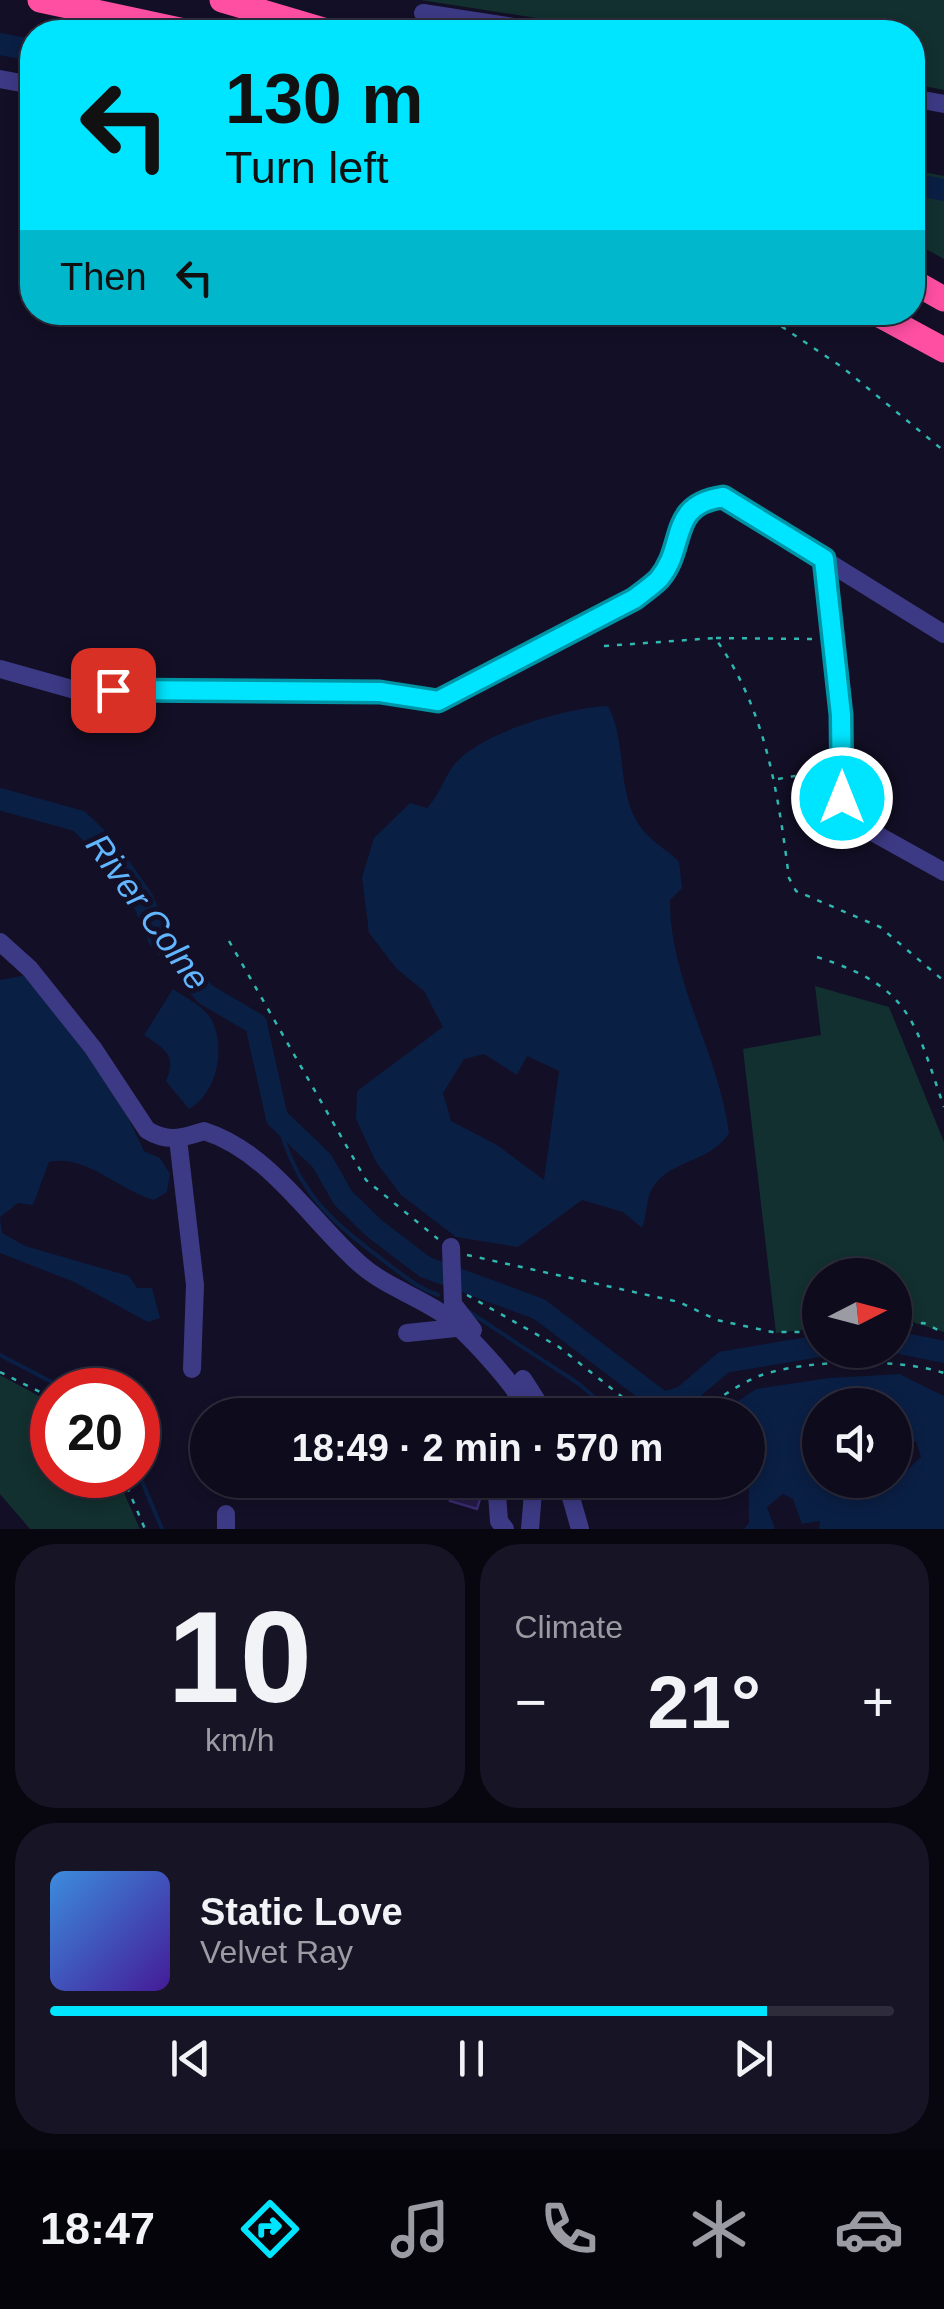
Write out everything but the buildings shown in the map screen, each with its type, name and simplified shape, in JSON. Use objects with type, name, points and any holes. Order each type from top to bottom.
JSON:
[{"type":"highway","points":[[40,0],[133,20]]},
{"type":"highway","points":[[222,0],[290,20]]},
{"type":"highway","points":[[896,325],[941,351]]},
{"type":"lane","points":[[423,13],[469,20]]},
{"type":"lane","points":[[0,669],[75,690],[380,692],[438,701],[634,599],[660,577],[686,513],[704,500],[723,497],[944,634]]},
{"type":"lane","points":[[824,559],[842,798],[874,832],[944,872]]},
{"type":"lane","points":[[0,942],[30,969],[93,1048],[134,1116],[161,1139],[178,1139],[204,1131],[230,1143],[301,1200],[362,1266],[441,1312],[524,1398]]},
{"type":"lane","points":[[178,1139],[195,1285],[192,1369]]},
{"type":"lane","points":[[450,1252],[452,1295],[464,1322],[516,1370],[535,1398]]},
{"type":"lane","points":[[407,1333],[456,1328]]},
{"type":"lane","points":[[498,1498],[500,1521],[505,1529]]},
{"type":"lane","points":[[530,1529],[533,1498]]},
{"type":"lane","points":[[571,1498],[580,1529]]},
{"type":"path","points":[[779,325],[842,368],[944,451]]},
{"type":"path","points":[[715,638],[740,678],[776,779],[789,878],[796,891],[880,926],[944,981]]},
{"type":"path","points":[[604,646],[715,638],[833,639]]},
{"type":"path","points":[[776,779],[842,767]]},
{"type":"path","points":[[229,941],[366,1180],[450,1252],[679,1302],[736,1324],[772,1332],[802,1332]]},
{"type":"path","points":[[818,957],[862,971],[911,1014],[944,1107]]},
{"type":"path","points":[[452,1295],[479,1299],[525,1324],[602,1376],[626,1398]]},
{"type":"path","points":[[912,1325],[924,1324],[944,1333]]},
{"type":"path","points":[[721,1398],[756,1377],[775,1372],[888,1364],[919,1366],[944,1374]]},
{"type":"path","points":[[0,1372],[30,1387]]},
{"type":"path","points":[[131,1498],[144,1529]]},
{"type":"green space","points":[[421,0],[944,0],[944,90],[925,86],[925,20],[549,20]]},
{"type":"green space","points":[[925,172],[944,176],[944,259],[925,249]]},
{"type":"green space","points":[[815,986],[889,1007],[944,1142],[944,1332],[912,1322],[912,1258],[802,1258],[802,1330],[776,1333],[743,1049],[821,1035]]},
{"type":"green space","points":[[0,1375],[30,1391],[30,1498],[126,1498],[140,1529],[30,1529],[0,1494]]},
{"type":"water","points":[[608,706],[614,720],[634,816],[647,834],[679,862],[682,888],[670,900],[677,959],[724,1104],[729,1133],[712,1150],[659,1179],[650,1193],[642,1228],[623,1212],[582,1200],[518,1247],[456,1237],[401,1195],[376,1162],[356,1119],[357,1091],[443,1027],[424,991],[397,969],[369,933],[362,877],[374,838],[410,803],[427,808],[462,756],[523,725]],"holes":[[[484,1054],[517,1075],[527,1056],[559,1071],[544,1180],[497,1145],[451,1121],[443,1093],[464,1059]]]},
{"type":"water","points":[[26,975],[116,1092],[144,1151],[160,1158],[170,1174],[167,1192],[154,1200],[76,1163],[49,1162],[33,1205],[18,1203],[0,1217],[0,980]]},
{"type":"water","points":[[173,989],[207,1014],[217,1037],[218,1061],[211,1084],[189,1109],[166,1081],[170,1065],[167,1054],[144,1035]]},
{"type":"water","points":[[0,1217],[2,1233],[25,1246],[129,1276],[137,1288],[152,1288],[160,1318],[148,1322],[74,1282],[0,1253]]},
{"type":"water","points":[[899,1374],[944,1396],[944,1529],[819,1529],[820,1521],[802,1524],[793,1499],[783,1494],[767,1507],[775,1529],[744,1529],[749,1523],[749,1498],[765,1498],[765,1398],[742,1398],[756,1389],[829,1378]]},
{"type":"waterway","points":[[0,44],[20,48]]},
{"type":"waterway","points":[[925,186],[944,190]]},
{"type":"waterway","name":"River Colne","points":[[0,799],[79,821],[106,847],[143,900],[158,937],[205,994],[256,1024],[277,1118],[322,1161],[343,1198],[375,1229],[425,1267],[539,1309],[663,1403],[683,1397],[724,1362],[802,1349]]},
{"type":"waterway","points":[[277,1118],[295,1167],[319,1204],[370,1251],[438,1295]]},
{"type":"waterway","points":[[468,1311],[595,1398]]},
{"type":"waterway","name":"River Colne","points":[[912,1345],[944,1352]]},
{"type":"waterway","points":[[0,1355],[30,1371]]},
{"type":"waterway","points":[[149,1498],[162,1529]]},
{"type":"route","points":[[113,690],[380,692],[424,702],[438,701],[634,599],[660,577],[686,513],[704,500],[723,497],[824,559],[841,715],[842,798]]}]
